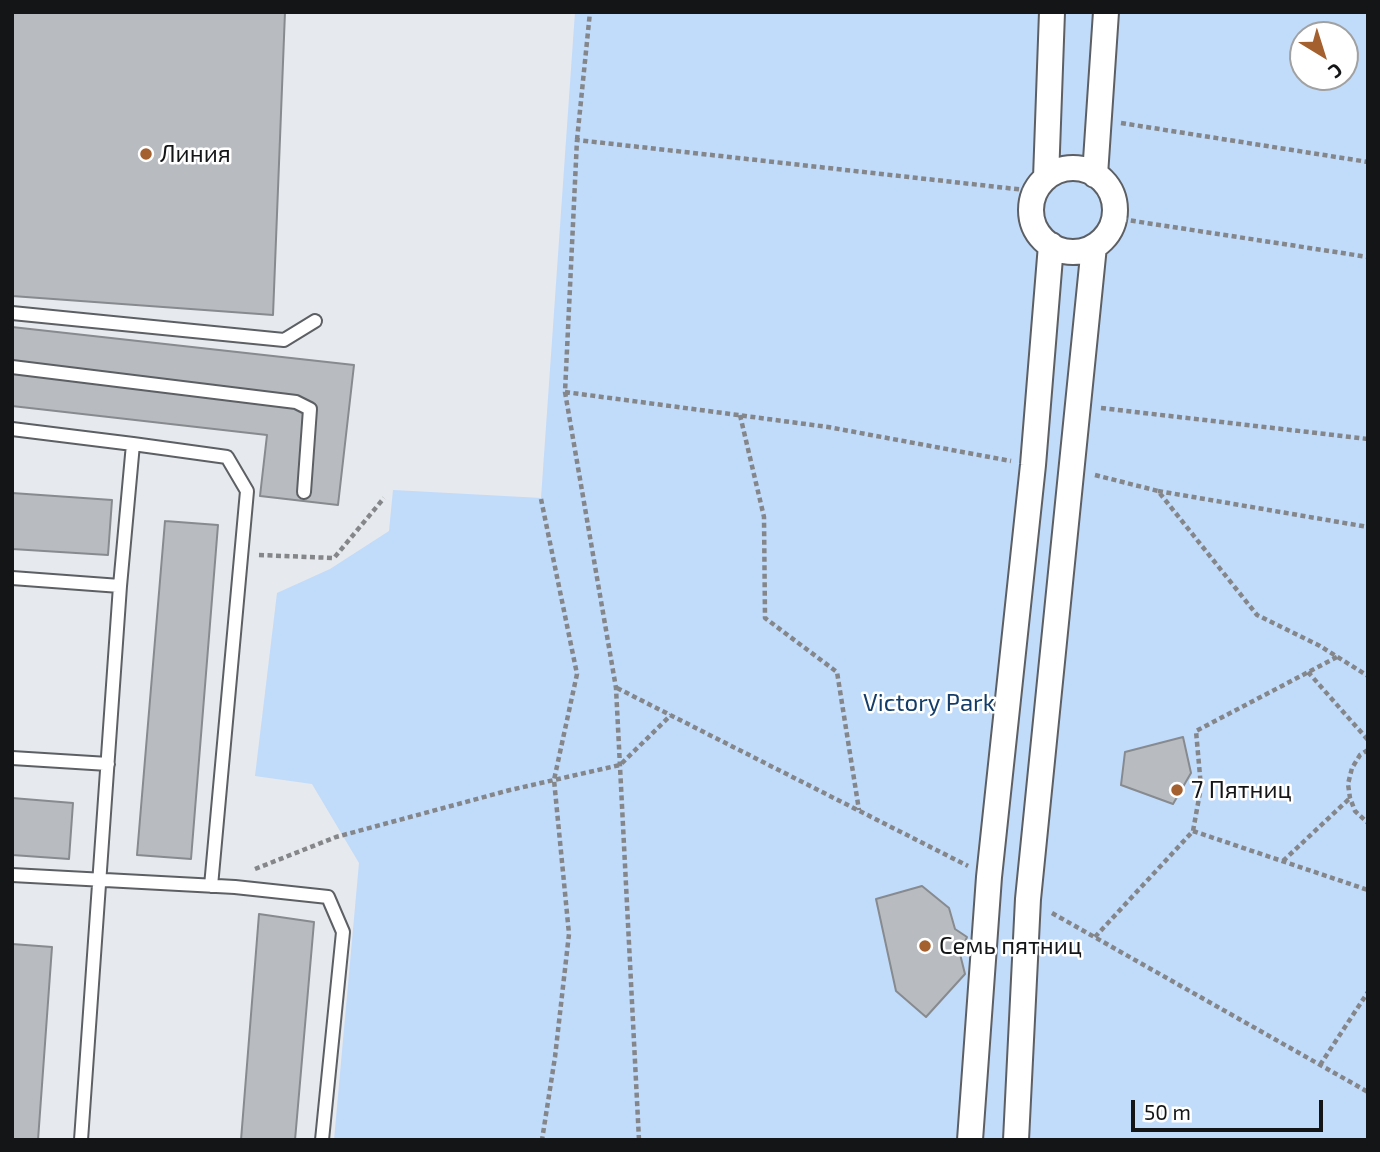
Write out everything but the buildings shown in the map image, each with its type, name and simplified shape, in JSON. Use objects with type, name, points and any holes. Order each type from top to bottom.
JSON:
[{"type":"street","points":[[1039,185],[1058,171],[1073,168],[1095,175],[1109,188],[1114,201],[1114,218],[1104,239],[1080,252],[1067,252],[1043,240],[1032,216],[1032,203],[1039,185],[1052,12]]},
{"type":"street","points":[[1095,175],[1106,12]]},
{"type":"street","points":[[970,1140],[989,877],[1033,465],[1051,245]]},
{"type":"street","points":[[1016,1140],[1028,899],[1094,246]]},
{"type":"lane","points":[[12,313],[284,340],[315,321]]},
{"type":"lane","points":[[12,367],[296,402],[310,409],[304,492]]},
{"type":"lane","points":[[12,429],[227,457],[247,491],[211,886]]},
{"type":"lane","points":[[81,1140],[120,586],[133,444]]},
{"type":"lane","points":[[12,578],[120,586]]},
{"type":"lane","points":[[12,758],[108,764]]},
{"type":"lane","points":[[12,875],[211,886],[328,897],[343,932],[321,1140]]},
{"type":"path","points":[[590,12],[577,140],[565,392],[616,688],[639,1140]]},
{"type":"path","points":[[1099,119],[1368,162]]},
{"type":"path","points":[[577,140],[1039,185]]},
{"type":"path","points":[[1114,218],[1368,257]]},
{"type":"path","points":[[565,392],[828,427],[1033,465]]},
{"type":"path","points":[[1079,405],[1368,439]]},
{"type":"path","points":[[740,415],[764,517],[765,618],[838,672],[859,811]]},
{"type":"path","points":[[1073,470],[1158,491],[1368,527]]},
{"type":"path","points":[[1158,491],[1257,615],[1338,657],[1368,676]]},
{"type":"path","points":[[241,554],[334,558],[384,498]]},
{"type":"path","points":[[541,499],[577,674],[554,780],[569,933],[555,1057],[542,1140]]},
{"type":"path","points":[[1096,937],[1193,831],[1201,787],[1196,731],[1338,657]]},
{"type":"path","points":[[1308,672],[1368,740]]},
{"type":"path","points":[[249,871],[336,837],[510,790],[620,765],[670,715]]},
{"type":"path","points":[[1368,750],[1360,755],[1352,768],[1348,783],[1355,811],[1368,823]]},
{"type":"path","points":[[1283,862],[1350,798]]},
{"type":"path","points":[[1193,831],[1368,890]]},
{"type":"path","points":[[1321,1065],[1368,992]]},
{"type":"green space","name":"Victory Park","points":[[575,12],[1368,12],[1368,1140],[334,1140],[359,863],[312,784],[255,776],[277,593],[330,569],[389,531],[393,490],[541,498]]},
{"type":"place","name":"Линия","points":[[146,154]]},
{"type":"place","name":"7 Пятниц","points":[[1177,790]]},
{"type":"place","name":"Семь пятниц","points":[[925,946]]}]
